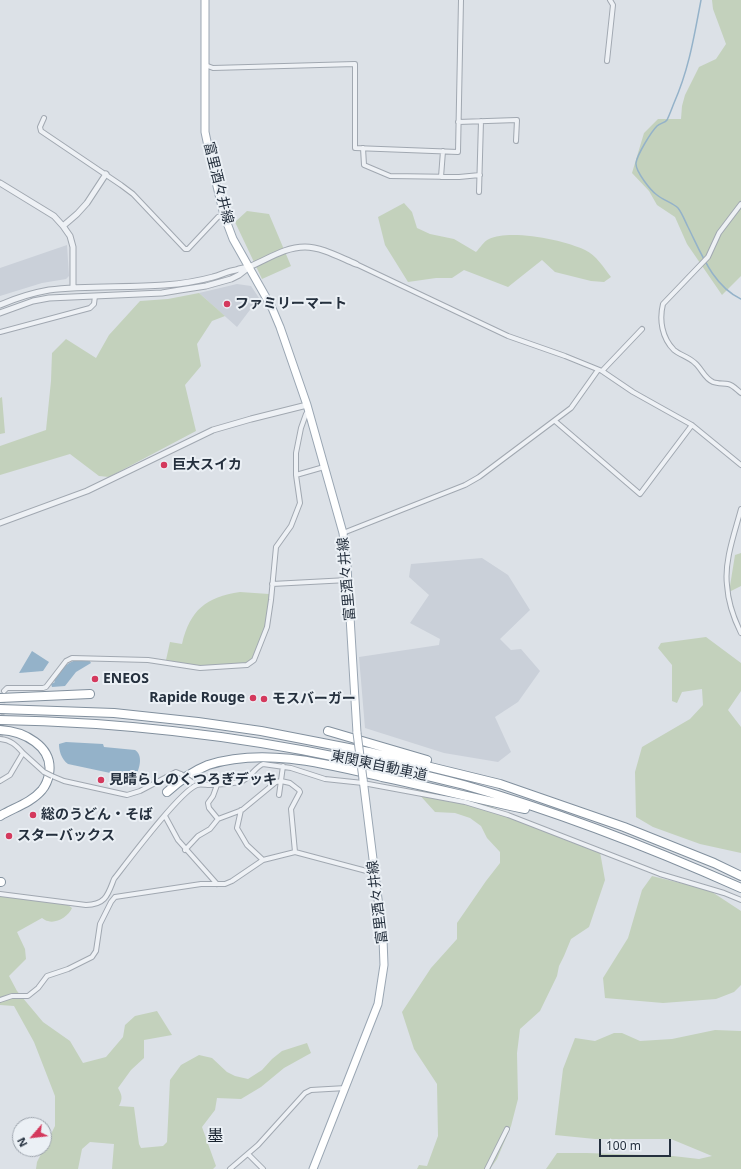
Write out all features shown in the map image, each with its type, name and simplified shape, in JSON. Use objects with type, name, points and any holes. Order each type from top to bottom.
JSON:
[{"type":"highway","points":[[2,695],[90,694]]},
{"type":"highway","name":"東関東自動車道","points":[[0,709],[114,713],[198,722],[261,731],[355,749],[500,784],[580,811],[714,863],[741,876]]},
{"type":"highway","name":"東関東自動車道","points":[[0,720],[115,725],[198,734],[260,742],[318,752],[412,772],[463,785],[577,821],[672,857],[741,888]]},
{"type":"highway","points":[[0,730],[19,734],[33,740],[45,752],[50,769],[48,782],[37,795],[0,816]]},
{"type":"highway","points":[[328,731],[426,759],[465,775]]},
{"type":"highway","points":[[168,792],[193,772],[213,764],[241,759],[289,759],[345,769],[565,817]]},
{"type":"main road","name":"富里酒々井線","points":[[205,0],[204,65],[206,132],[224,215],[234,239],[272,308],[280,327],[308,408],[343,533],[348,580],[357,733],[383,939],[383,979],[378,1004],[313,1169]]},
{"type":"street","points":[[204,65],[213,68],[355,64],[355,148],[458,152],[462,0]]},
{"type":"street","points":[[607,61],[613,5],[610,0]]},
{"type":"street","points":[[44,118],[40,127],[41,131],[111,177],[133,194],[185,249],[188,249],[218,217],[224,215]]},
{"type":"street","points":[[458,122],[517,120],[516,141]]},
{"type":"street","points":[[480,192],[482,121]]},
{"type":"street","points":[[363,148],[364,165],[390,176],[480,175]]},
{"type":"street","points":[[441,176],[443,151]]},
{"type":"street","points":[[64,226],[87,203],[106,174]]},
{"type":"street","points":[[0,183],[54,216],[64,226],[70,236],[73,247],[74,288]]},
{"type":"street","points":[[741,204],[719,233],[708,257],[663,304],[661,314],[662,326],[668,341],[675,350],[690,358],[700,368],[705,377],[715,383],[730,384],[741,393]]},
{"type":"street","points":[[0,305],[31,294],[49,290],[181,284],[249,267],[287,250],[303,247],[310,248],[332,254],[356,264],[508,336],[600,370],[628,389],[692,425],[741,465]]},
{"type":"street","points":[[0,313],[33,301],[49,298],[162,293],[206,286],[239,275],[249,267]]},
{"type":"street","points":[[0,332],[90,308],[94,304],[95,296]]},
{"type":"street","points":[[343,533],[465,485],[479,477],[555,421],[570,408],[600,370],[642,329]]},
{"type":"street","points":[[0,523],[87,491],[213,430],[251,418],[308,408],[298,440],[296,475],[300,503],[291,526],[276,547],[272,584],[272,600],[267,627],[254,660],[247,665],[204,668],[148,660],[72,658],[66,661],[46,687],[7,688],[2,695]]},
{"type":"street","points":[[555,421],[640,494],[692,425]]},
{"type":"street","points":[[296,475],[324,467]]},
{"type":"street","points":[[741,509],[727,569],[727,586],[734,618],[741,633]]},
{"type":"street","points":[[272,584],[348,580]]},
{"type":"street","points":[[0,739],[14,744],[44,772],[52,776],[64,781],[127,796],[140,791],[176,772],[197,785],[217,785],[239,782],[249,777],[260,765],[264,764],[283,766],[325,779],[363,781],[465,802],[508,815],[660,874],[724,893],[741,900]]},
{"type":"street","points":[[0,781],[10,775],[23,753]]},
{"type":"street","points":[[279,795],[283,766]]},
{"type":"street","points":[[185,850],[198,836],[210,829],[218,819],[249,806],[269,786],[281,781],[290,783],[300,792],[291,813],[295,852]]},
{"type":"street","points":[[0,894],[86,905],[92,905],[101,901],[107,896],[114,879],[165,816],[180,798],[197,785]]},
{"type":"street","points":[[217,785],[214,796],[208,803],[209,808],[218,819]]},
{"type":"street","points":[[241,810],[237,828],[247,845],[263,860]]},
{"type":"street","points":[[165,816],[185,850],[217,884]]},
{"type":"street","points":[[0,1000],[12,996],[28,996],[38,988],[47,976],[68,969],[92,957],[96,951],[100,924],[111,902],[115,898],[201,884],[225,884],[232,881],[263,860],[295,852],[374,874]]},
{"type":"street","points":[[110,890],[115,898]]},
{"type":"street","points":[[230,1169],[248,1154],[274,1128],[305,1093],[311,1090],[346,1088]]},
{"type":"street","points":[[487,1169],[507,1129]]},
{"type":"street","points":[[248,1154],[262,1169]]},
{"type":"shaded area","points":[[67,245],[69,276],[66,279],[42,283],[0,296],[0,268]]},
{"type":"shaded area","points":[[237,284],[251,286],[259,298],[237,327],[199,293]]},
{"type":"shaded area","points":[[482,558],[508,575],[530,610],[500,639],[511,650],[521,649],[540,671],[518,702],[495,717],[511,752],[498,762],[444,753],[365,728],[359,657],[439,645],[440,639],[410,623],[429,595],[409,577],[411,564]]},
{"type":"green space","points":[[712,0],[741,0],[741,276],[722,295],[687,244],[675,217],[657,205],[649,191],[632,173],[644,133],[658,119],[681,119],[685,95],[699,67],[716,59],[726,44],[713,9]]},
{"type":"green space","points":[[404,203],[412,212],[417,228],[430,234],[454,239],[476,252],[487,240],[498,236],[523,235],[551,239],[576,246],[589,252],[600,262],[611,277],[604,282],[591,281],[555,272],[542,260],[508,287],[464,270],[452,278],[436,278],[408,282],[385,245],[378,217]]},
{"type":"green space","points":[[247,211],[269,214],[291,266],[262,279],[235,222]]},
{"type":"green space","points":[[199,293],[225,316],[212,321],[197,344],[201,366],[185,385],[196,431],[109,477],[99,476],[70,454],[0,475],[0,446],[46,430],[52,353],[66,339],[96,358],[109,335],[140,301],[168,299]]},
{"type":"green space","points":[[2,397],[5,433],[0,434],[0,398]]},
{"type":"green space","points":[[741,553],[741,586],[729,592],[735,555]]},
{"type":"green space","points":[[240,592],[269,594],[268,611],[264,631],[252,658],[247,664],[200,666],[166,660],[170,642],[182,644],[185,632],[190,622],[201,607],[218,597]]},
{"type":"green space","points":[[706,637],[741,663],[741,691],[728,710],[741,727],[741,853],[700,844],[653,827],[636,817],[635,772],[642,747],[690,719],[703,705],[702,689],[682,692],[677,703],[672,701],[672,665],[658,648],[661,643]]},
{"type":"green space","points":[[434,784],[458,790],[495,808],[576,840],[600,852],[605,880],[589,927],[571,939],[559,966],[557,976],[540,1011],[520,1029],[517,1053],[518,1099],[511,1126],[497,1159],[490,1169],[417,1169],[419,1165],[427,1166],[438,1136],[437,1084],[414,1049],[402,1012],[431,968],[457,939],[457,923],[500,863],[500,852],[487,838],[481,826],[470,818],[455,813],[435,812],[417,792],[422,785]]},
{"type":"green space","points":[[652,876],[709,890],[741,911],[741,985],[734,992],[716,999],[663,1003],[605,998],[603,978],[628,938],[642,890]]},
{"type":"green space","points":[[0,896],[68,905],[72,908],[62,919],[51,922],[42,918],[17,932],[25,949],[26,959],[9,976],[17,991],[43,1022],[70,1041],[83,1063],[106,1057],[123,1037],[125,1025],[135,1016],[157,1011],[172,1035],[144,1040],[144,1058],[131,1070],[118,1088],[122,1097],[119,1106],[134,1107],[139,1144],[141,1148],[163,1146],[167,1142],[170,1080],[181,1065],[199,1055],[212,1058],[227,1072],[235,1076],[248,1079],[262,1070],[282,1051],[307,1043],[311,1053],[284,1068],[261,1087],[241,1099],[217,1098],[215,1110],[202,1127],[216,1166],[213,1169],[112,1169],[114,1144],[90,1142],[82,1149],[78,1169],[36,1169],[40,1157],[52,1157],[52,1132],[55,1126],[55,1096],[34,1042],[14,1006],[0,1005]]},
{"type":"green space","points":[[715,1030],[741,1031],[741,1169],[546,1169],[557,1153],[673,1156],[699,1159],[712,1156],[671,1139],[595,1139],[555,1135],[563,1069],[575,1038],[595,1041],[614,1033],[622,1033],[640,1041],[672,1039]]},
{"type":"water","points":[[32,651],[49,662],[43,671],[19,673]]},
{"type":"water","points":[[89,660],[91,663],[76,672],[65,686],[52,687],[51,684],[55,682],[54,681],[63,668],[72,661]]},
{"type":"water","points":[[66,742],[103,744],[104,747],[135,750],[138,752],[140,758],[140,765],[136,775],[129,777],[68,764],[62,757],[59,746],[59,744]]},
{"type":"waterway","points":[[701,0],[684,78],[667,120],[657,126],[651,133],[637,159],[636,167],[647,185],[654,193],[678,208],[703,258],[715,277],[731,293],[741,299]]},
{"type":"tunnel","points":[[1,739],[4,691]]},
{"type":"place","name":"ファミリーマート","points":[[227,304]]},
{"type":"place","name":"巨大スイカ","points":[[164,465]]},
{"type":"place","name":"ENEOS","points":[[95,679]]},
{"type":"place","name":"Rapide Rouge","points":[[253,698]]},
{"type":"place","name":"モスバーガー","points":[[264,699]]},
{"type":"place","name":"見晴らしのくつろぎデッキ","points":[[101,780]]},
{"type":"place","name":"総のうどん・そば","points":[[33,815]]},
{"type":"place","name":"スターバックス","points":[[9,836]]},
{"type":"district","name":"墨","points":[[215,1136]]}]
